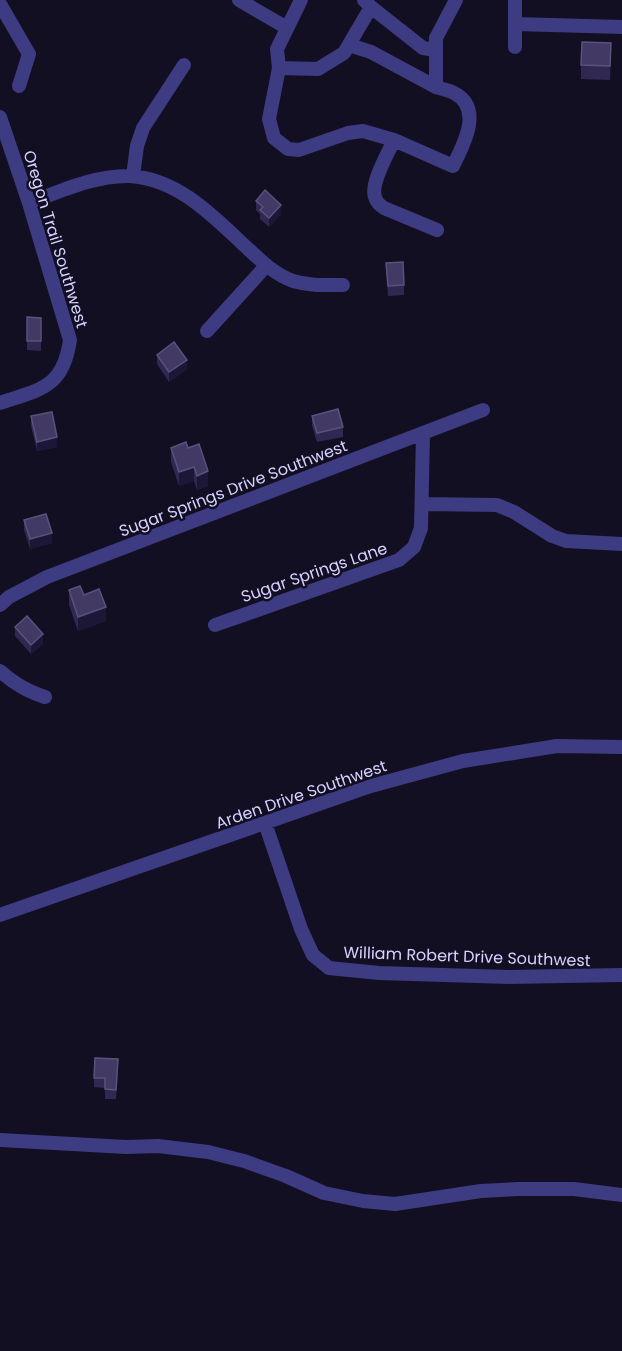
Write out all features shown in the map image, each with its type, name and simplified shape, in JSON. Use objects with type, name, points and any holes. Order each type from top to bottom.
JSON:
[{"type":"street","points":[[239,0],[287,28]]},
{"type":"street","points":[[301,0],[277,49],[279,68],[270,119],[270,128],[274,138],[288,149],[299,150],[348,133],[363,131],[394,140],[453,166],[470,125],[466,105],[456,93],[436,87],[371,52],[349,45]]},
{"type":"street","points":[[436,87],[436,38],[456,0]]},
{"type":"street","points":[[515,0],[515,48]]},
{"type":"street","points":[[0,4],[29,54],[19,86]]},
{"type":"street","points":[[279,68],[318,69],[344,53],[368,4],[423,48],[435,50]]},
{"type":"street","points":[[515,24],[622,27]]},
{"type":"street","points":[[132,176],[137,146],[143,128],[183,65]]},
{"type":"street","name":"Oregon Trail Southwest","points":[[0,117],[29,203],[70,340],[62,370],[51,383],[0,403]]},
{"type":"street","points":[[394,140],[374,186],[377,202],[384,208],[437,230]]},
{"type":"street","points":[[29,203],[93,180],[132,176],[165,185],[194,200],[266,266],[292,280],[306,284],[343,285]]},
{"type":"street","points":[[207,331],[266,266]]},
{"type":"street","name":"Sugar Springs Drive Southwest","points":[[0,605],[9,597],[47,577],[483,410]]},
{"type":"street","name":"Sugar Springs Lane","points":[[215,625],[399,560],[414,547],[421,528],[423,504],[423,434]]},
{"type":"street","points":[[423,504],[497,506],[514,512],[552,536],[566,541],[622,544]]},
{"type":"street","points":[[0,671],[15,684],[45,697]]},
{"type":"street","name":"Arden Drive Southwest","points":[[0,915],[371,786],[464,761],[558,746],[622,747]]},
{"type":"street","name":"William Robert Drive Southwest","points":[[265,823],[301,929],[313,955],[329,968],[379,973],[474,976],[622,975]]},
{"type":"street","points":[[0,1140],[126,1147],[158,1146],[207,1152],[286,1176],[324,1193],[363,1201],[395,1204],[481,1191],[518,1189],[574,1189],[622,1195]]},
{"type":"building","points":[[582,42],[611,43],[610,66],[581,65]]},
{"type":"building","points":[[265,190],[281,205],[269,218],[260,210],[263,207],[256,201]]},
{"type":"building","points":[[403,262],[404,285],[388,286],[386,263]]},
{"type":"building","points":[[27,317],[41,318],[41,341],[27,341]]},
{"type":"building","points":[[174,342],[187,360],[169,372],[157,355]]},
{"type":"building","points":[[338,409],[343,427],[317,433],[312,416]]},
{"type":"building","points":[[52,412],[57,437],[37,442],[31,416]]},
{"type":"building","points":[[186,442],[188,448],[199,444],[208,471],[197,476],[194,467],[179,472],[171,448]]},
{"type":"building","points":[[46,514],[52,533],[30,539],[24,520]]},
{"type":"building","points":[[80,586],[84,595],[99,589],[106,607],[78,617],[69,590]]},
{"type":"building","points":[[27,616],[43,634],[31,645],[15,627]]},
{"type":"building","points":[[95,1058],[118,1059],[116,1090],[105,1089],[105,1078],[94,1078]]}]
